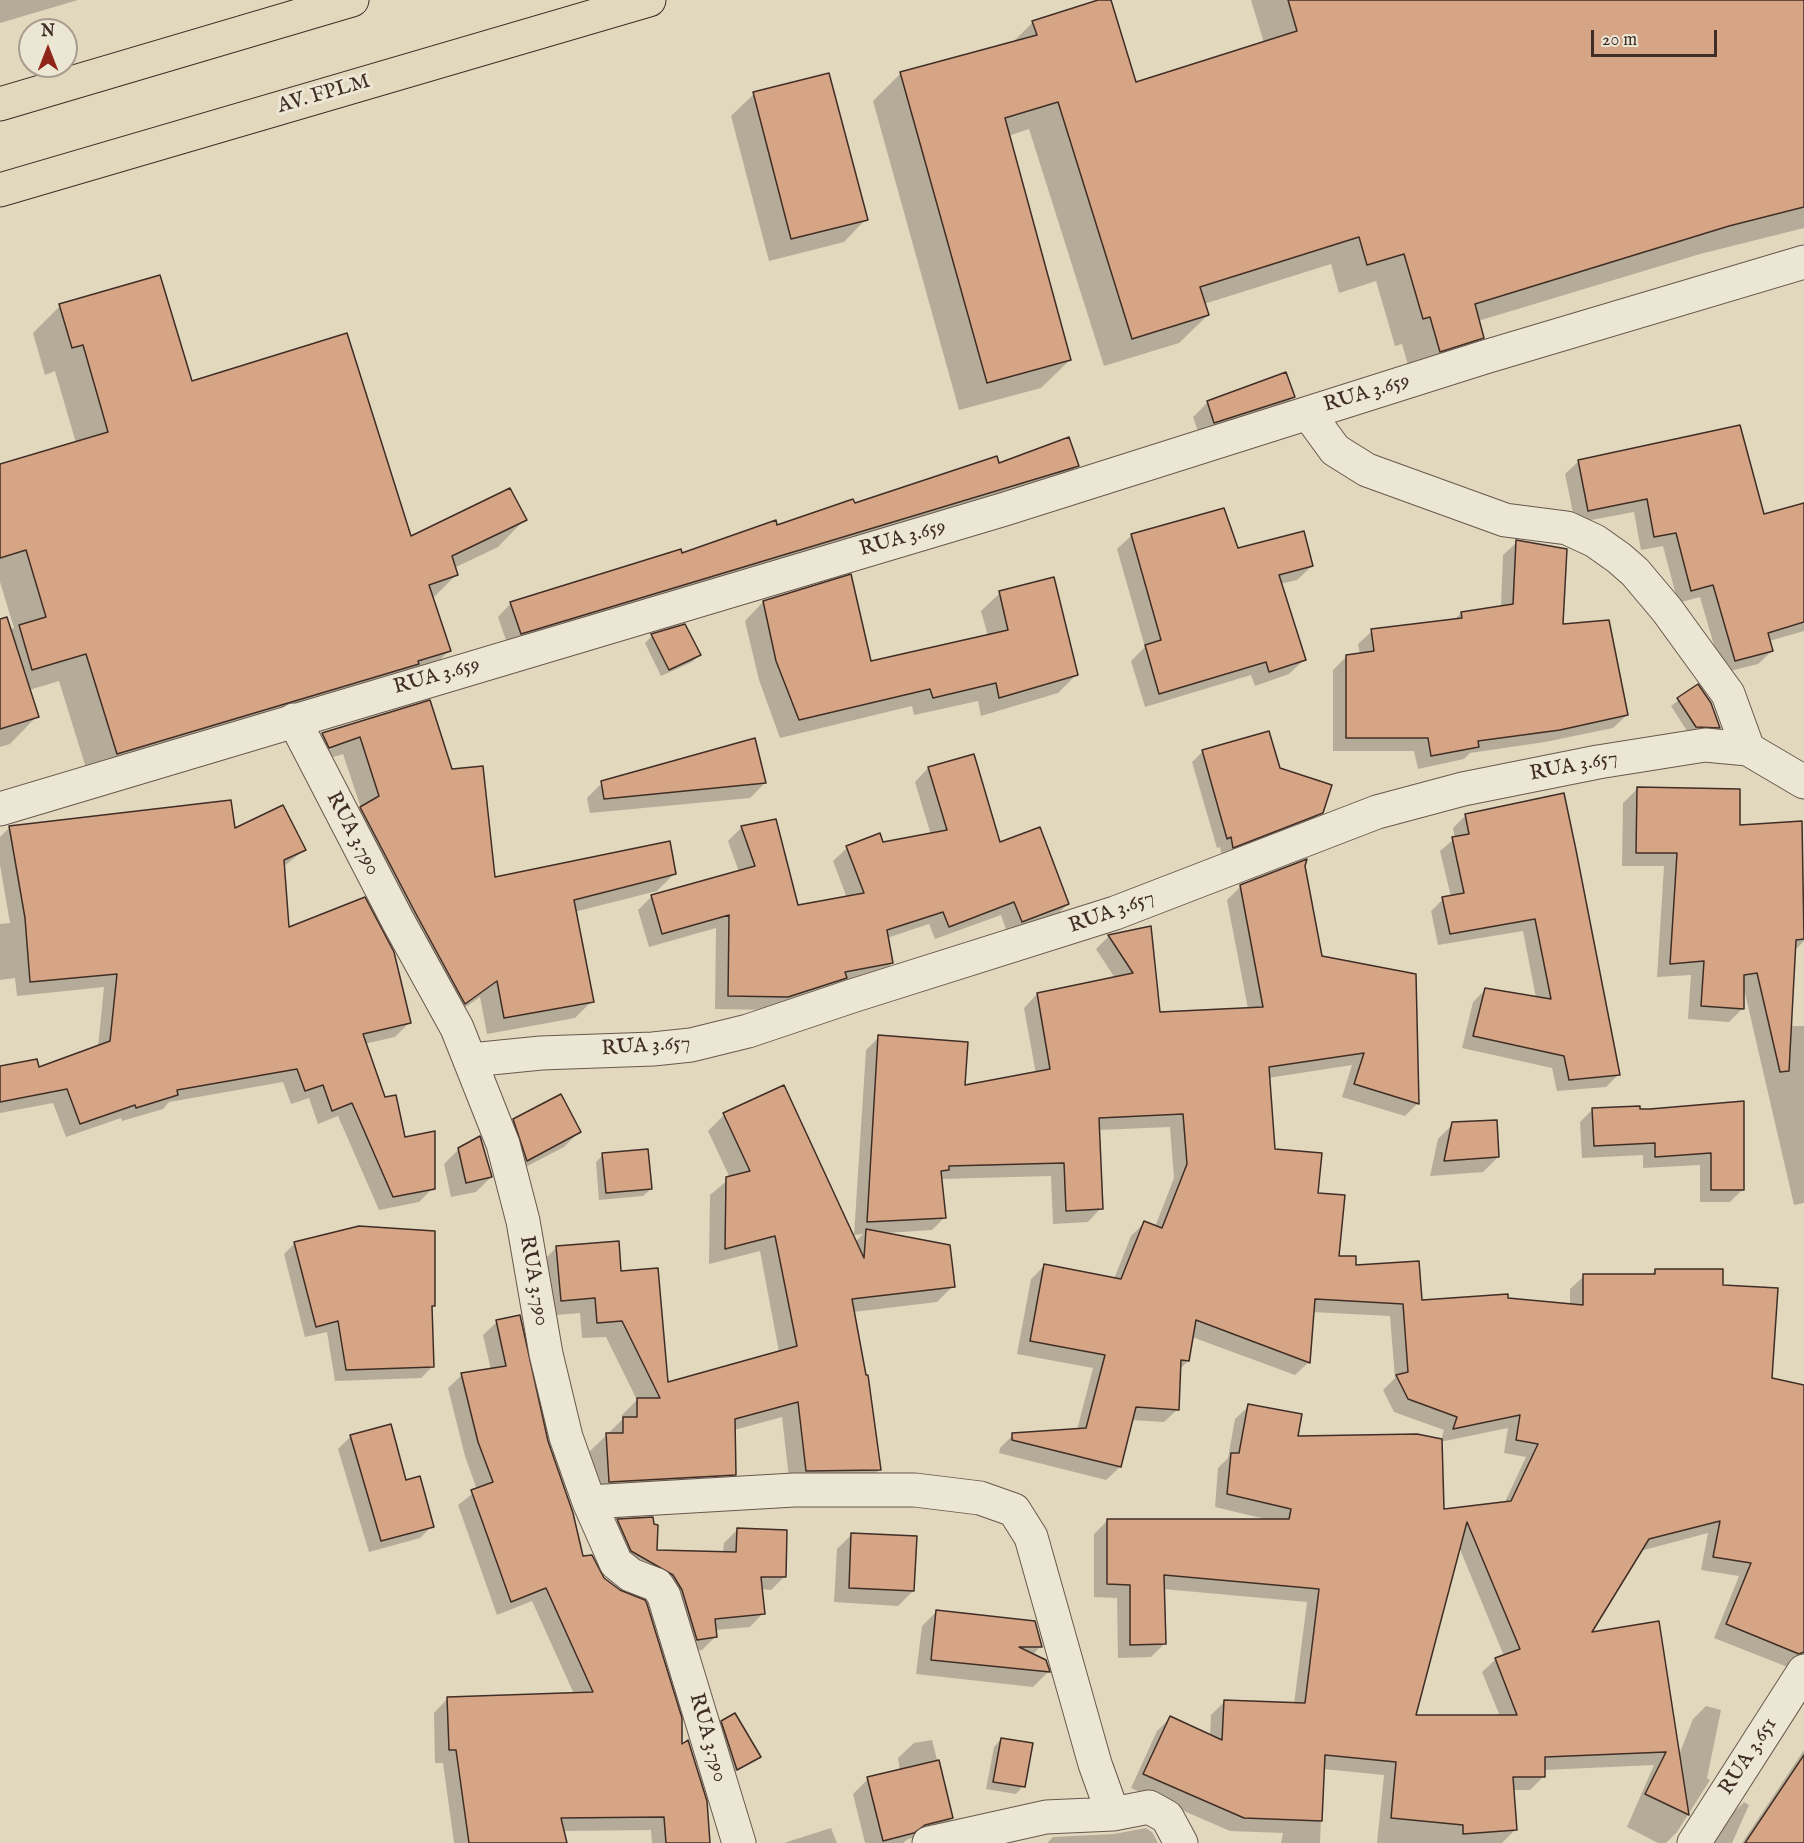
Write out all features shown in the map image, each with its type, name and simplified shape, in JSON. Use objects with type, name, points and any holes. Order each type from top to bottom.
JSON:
[{"type":"main road","points":[[0,104],[352,0]]},
{"type":"main road","name":"AV. FPLM","points":[[0,190],[648,0]]},
{"type":"street","name":"RUA 3.659","points":[[0,809],[994,513],[1308,413],[1804,262]]},
{"type":"street","points":[[1308,413],[1335,450],[1367,470],[1505,520],[1566,528],[1596,540],[1635,572],[1667,610],[1728,694],[1748,749],[1804,782]]},
{"type":"street","name":"RUA 3.790","points":[[294,720],[471,1060],[503,1144],[523,1221],[546,1354],[566,1437],[589,1502],[616,1563],[631,1575],[652,1582],[663,1596],[739,1843]]},
{"type":"street","name":"RUA 3.657","points":[[471,1060],[541,1053],[653,1049],[691,1045],[748,1031],[1115,913],[1377,812],[1462,789],[1662,751],[1705,745],[1748,749]]},
{"type":"street","points":[[589,1502],[794,1490],[915,1490],[980,1498],[1014,1510],[1031,1537],[1095,1764],[1113,1814]]},
{"type":"street","name":"RUA 3.651","points":[[1694,1843],[1804,1671]]},
{"type":"street","points":[[929,1843],[1046,1817],[1113,1814],[1149,1807],[1167,1817],[1181,1843]]},
{"type":"building","points":[[1098,0],[1111,0],[1136,82],[1297,31],[1288,0],[1804,0],[1804,207],[1729,226],[1475,304],[1484,338],[1440,352],[1430,317],[1423,319],[1404,254],[1367,265],[1359,237],[1200,287],[1209,315],[1132,339],[1058,102],[1005,118],[1071,360],[987,383],[900,72],[1037,35],[1032,21]]},
{"type":"building","points":[[829,73],[868,220],[791,239],[753,92]]},
{"type":"building","points":[[160,275],[192,381],[347,333],[411,536],[510,488],[527,520],[452,556],[458,575],[429,585],[451,651],[418,661],[419,664],[117,754],[86,654],[32,670],[19,625],[46,617],[26,550],[0,558],[0,464],[108,432],[83,345],[72,348],[59,304]]},
{"type":"building","points":[[1286,372],[1295,397],[1214,423],[1207,401]]},
{"type":"building","points":[[1740,425],[1764,514],[1804,503],[1804,622],[1768,633],[1773,651],[1735,661],[1713,585],[1691,591],[1676,533],[1654,537],[1647,499],[1588,511],[1578,460]]},
{"type":"building","points":[[1069,437],[1079,466],[521,634],[510,602],[681,549],[682,553],[776,520],[777,525],[853,499],[855,503],[997,456],[999,463]]},
{"type":"building","points":[[1224,508],[1238,548],[1304,531],[1313,566],[1279,575],[1306,660],[1269,672],[1266,662],[1159,694],[1145,645],[1161,640],[1131,534]]},
{"type":"building","points":[[1516,540],[1567,549],[1563,624],[1609,620],[1628,715],[1560,730],[1478,741],[1479,747],[1431,756],[1428,738],[1346,738],[1346,655],[1374,651],[1371,629],[1462,618],[1461,612],[1513,604]]},
{"type":"building","points":[[851,574],[871,661],[1008,630],[999,591],[1054,577],[1078,675],[999,698],[996,683],[933,698],[930,689],[799,720],[776,661],[763,601]]},
{"type":"building","points":[[7,617],[39,717],[0,729],[0,619]]},
{"type":"building","points":[[685,624],[701,655],[669,670],[651,634]]},
{"type":"building","points":[[1698,684],[1711,703],[1720,728],[1696,727],[1677,698]]},
{"type":"building","points":[[430,700],[452,769],[483,766],[495,877],[670,841],[676,874],[574,900],[594,1002],[504,1018],[497,981],[465,1004],[415,912],[360,807],[379,796],[360,737],[329,748],[322,733]]},
{"type":"building","points":[[1269,731],[1280,768],[1332,785],[1323,813],[1233,848],[1231,837],[1227,839],[1202,750]]},
{"type":"building","points":[[755,738],[766,783],[604,799],[601,781]]},
{"type":"building","points":[[974,754],[1000,842],[1040,827],[1069,904],[1022,922],[1014,902],[949,927],[943,912],[887,930],[893,963],[845,972],[847,978],[788,997],[728,996],[729,915],[662,934],[651,895],[755,866],[741,826],[776,819],[798,905],[864,893],[846,846],[880,833],[883,842],[947,830],[928,767]]},
{"type":"building","points":[[1637,787],[1740,789],[1740,825],[1802,821],[1804,939],[1796,940],[1789,1071],[1780,1072],[1757,973],[1744,975],[1744,1009],[1701,1006],[1704,961],[1670,964],[1677,853],[1636,853]]},
{"type":"building","points":[[1564,793],[1620,1075],[1569,1080],[1564,1056],[1473,1036],[1485,988],[1551,999],[1535,919],[1450,934],[1442,897],[1464,893],[1452,837],[1469,834],[1465,814]]},
{"type":"building","points":[[231,800],[235,828],[283,805],[306,850],[284,860],[289,927],[365,897],[394,952],[411,1023],[363,1034],[385,1097],[396,1095],[405,1137],[435,1131],[435,1189],[393,1197],[352,1103],[332,1111],[323,1085],[305,1091],[297,1069],[177,1090],[178,1095],[136,1108],[135,1105],[80,1124],[67,1089],[0,1102],[0,1066],[37,1059],[39,1067],[110,1041],[117,974],[30,982],[25,918],[9,826]]},
{"type":"building","points":[[1307,859],[1305,866],[1322,956],[1416,974],[1419,1104],[1354,1084],[1364,1053],[1269,1067],[1275,1149],[1322,1153],[1318,1193],[1345,1195],[1339,1256],[1356,1256],[1356,1265],[1419,1261],[1422,1300],[1508,1294],[1508,1298],[1583,1305],[1583,1274],[1655,1274],[1655,1269],[1723,1269],[1723,1285],[1778,1288],[1772,1378],[1804,1385],[1804,1652],[1799,1654],[1726,1624],[1751,1563],[1713,1557],[1720,1521],[1649,1539],[1592,1632],[1659,1621],[1689,1815],[1645,1794],[1666,1752],[1545,1757],[1545,1777],[1513,1777],[1517,1830],[1463,1834],[1463,1825],[1391,1818],[1396,1762],[1325,1755],[1322,1821],[1244,1818],[1143,1774],[1170,1716],[1222,1740],[1224,1700],[1305,1703],[1319,1589],[1164,1575],[1166,1644],[1130,1645],[1130,1585],[1107,1584],[1107,1519],[1289,1519],[1291,1509],[1227,1494],[1231,1453],[1239,1453],[1248,1404],[1302,1414],[1298,1436],[1417,1434],[1442,1439],[1444,1509],[1511,1501],[1538,1444],[1516,1440],[1520,1415],[1453,1429],[1457,1417],[1408,1399],[1396,1375],[1408,1372],[1403,1304],[1315,1299],[1310,1363],[1196,1320],[1189,1361],[1181,1360],[1179,1410],[1136,1407],[1121,1467],[1012,1440],[1012,1433],[1086,1428],[1105,1355],[1030,1341],[1044,1264],[1121,1279],[1144,1221],[1162,1228],[1187,1164],[1183,1114],[1099,1118],[1103,1209],[1066,1211],[1064,1163],[949,1166],[949,1170],[941,1171],[946,1218],[867,1222],[878,1035],[968,1042],[965,1085],[1050,1069],[1037,993],[1133,973],[1108,935],[1151,926],[1160,1012],[1263,1007],[1240,885]],"holes":[[[1467,1522],[1520,1649],[1495,1658],[1517,1715],[1416,1715]]]},
{"type":"building","points":[[784,1085],[864,1258],[866,1229],[950,1245],[955,1287],[852,1299],[866,1375],[868,1375],[881,1470],[806,1471],[798,1402],[735,1419],[736,1475],[609,1482],[606,1433],[623,1433],[623,1417],[637,1417],[637,1398],[660,1398],[622,1321],[597,1323],[595,1298],[561,1301],[556,1246],[619,1241],[621,1271],[658,1268],[668,1382],[797,1346],[775,1236],[725,1249],[726,1177],[750,1171],[723,1113]]},
{"type":"building","points":[[561,1094],[581,1132],[527,1161],[513,1119]]},
{"type":"building","points":[[1744,1101],[1744,1190],[1711,1190],[1711,1153],[1655,1157],[1655,1143],[1594,1146],[1592,1108],[1640,1106],[1640,1109],[1650,1109]]},
{"type":"building","points":[[1497,1120],[1499,1157],[1444,1161],[1452,1122]]},
{"type":"building","points":[[480,1136],[492,1177],[466,1183],[458,1148]]},
{"type":"building","points":[[648,1149],[652,1189],[606,1193],[602,1153]]},
{"type":"building","points":[[359,1226],[435,1231],[435,1306],[432,1306],[434,1367],[346,1370],[338,1321],[316,1327],[294,1242]]},
{"type":"building","points":[[520,1315],[548,1441],[573,1513],[583,1556],[592,1555],[604,1578],[620,1590],[645,1600],[647,1604],[682,1718],[682,1744],[688,1740],[707,1801],[710,1843],[666,1843],[664,1817],[561,1818],[567,1843],[469,1843],[456,1750],[449,1750],[447,1697],[593,1692],[546,1588],[511,1602],[471,1490],[493,1482],[478,1442],[461,1373],[506,1366],[496,1320]]},
{"type":"building","points":[[391,1424],[406,1480],[420,1476],[434,1527],[381,1541],[350,1435]]},
{"type":"building","points":[[653,1517],[654,1524],[658,1525],[657,1550],[736,1552],[737,1528],[787,1530],[786,1577],[761,1577],[765,1614],[715,1619],[717,1637],[697,1640],[682,1590],[673,1575],[631,1551],[617,1519]]},
{"type":"building","points":[[851,1533],[917,1536],[914,1591],[849,1588]]},
{"type":"building","points":[[936,1610],[1035,1621],[1042,1647],[1019,1647],[1046,1660],[1050,1672],[931,1660]]},
{"type":"building","points":[[735,1713],[761,1757],[737,1770],[721,1721]]},
{"type":"building","points":[[1001,1738],[1033,1743],[1025,1787],[993,1782]]},
{"type":"building","points":[[1804,1755],[1804,1843],[1745,1843]]},
{"type":"building","points":[[939,1760],[953,1818],[925,1825],[914,1833],[883,1841],[867,1777]]}]
